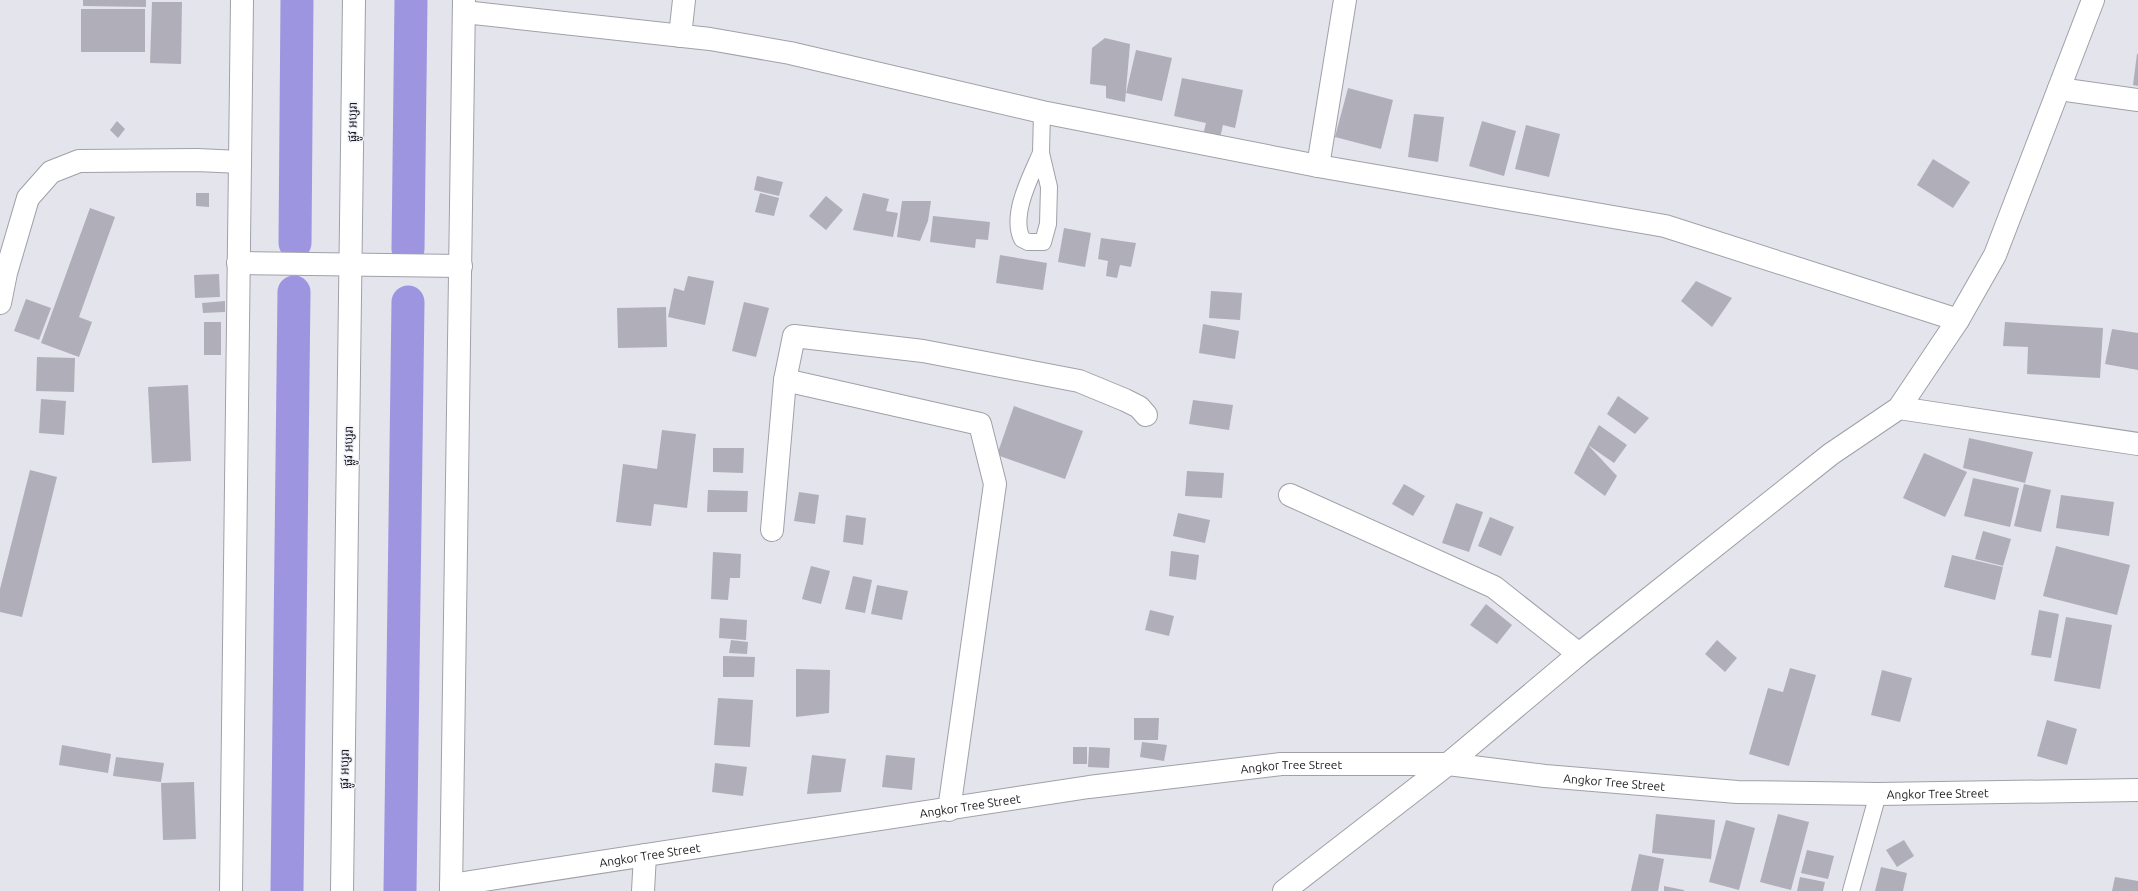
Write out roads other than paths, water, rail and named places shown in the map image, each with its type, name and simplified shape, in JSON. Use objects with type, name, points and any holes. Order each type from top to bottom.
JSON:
[{"type":"street","points":[[231,891],[242,0]]},
{"type":"street","name":"ផ្លូវ អប្សរា","points":[[342,891],[354,0]]},
{"type":"street","points":[[680,36],[684,0]]},
{"type":"street","points":[[1318,166],[1345,0]]},
{"type":"street","points":[[1284,891],[1448,764],[1579,654],[1831,454],[1899,408],[1958,320],[1995,254],[2092,0]]},
{"type":"street","points":[[451,888],[464,6],[790,52],[1042,112],[1318,166],[1665,226],[1958,320]]},
{"type":"street","points":[[2059,89],[2138,100]]},
{"type":"street","points":[[0,303],[6,273],[28,198],[52,172],[79,161],[197,160],[240,162]]},
{"type":"street","points":[[238,263],[460,266]]},
{"type":"street","points":[[772,530],[785,380],[794,336],[922,351],[1079,381],[1126,400],[1139,407],[1146,415]]},
{"type":"street","points":[[785,380],[980,424],[995,484],[949,810]]},
{"type":"street","points":[[1899,408],[2138,444]]},
{"type":"street","points":[[1290,495],[1494,587],[1579,654]]},
{"type":"street","name":"Angkor Tree Street","points":[[451,888],[645,855],[949,810],[1088,787],[1282,764],[1448,764],[1545,776],[1737,792],[1878,794],[2138,790]]},
{"type":"street","points":[[643,891],[645,855]]},
{"type":"lane","points":[[1041,153],[1023,198],[1017,225],[1022,239],[1039,243],[1043,242],[1048,224],[1049,210],[1049,187],[1041,153],[1042,112]]},
{"type":"lane","points":[[1851,891],[1878,794]]},
{"type":"waterway","points":[[295,243],[297,0]]},
{"type":"waterway","points":[[408,249],[411,0]]},
{"type":"waterway","points":[[287,891],[294,292]]},
{"type":"waterway","points":[[400,891],[408,302]]}]
